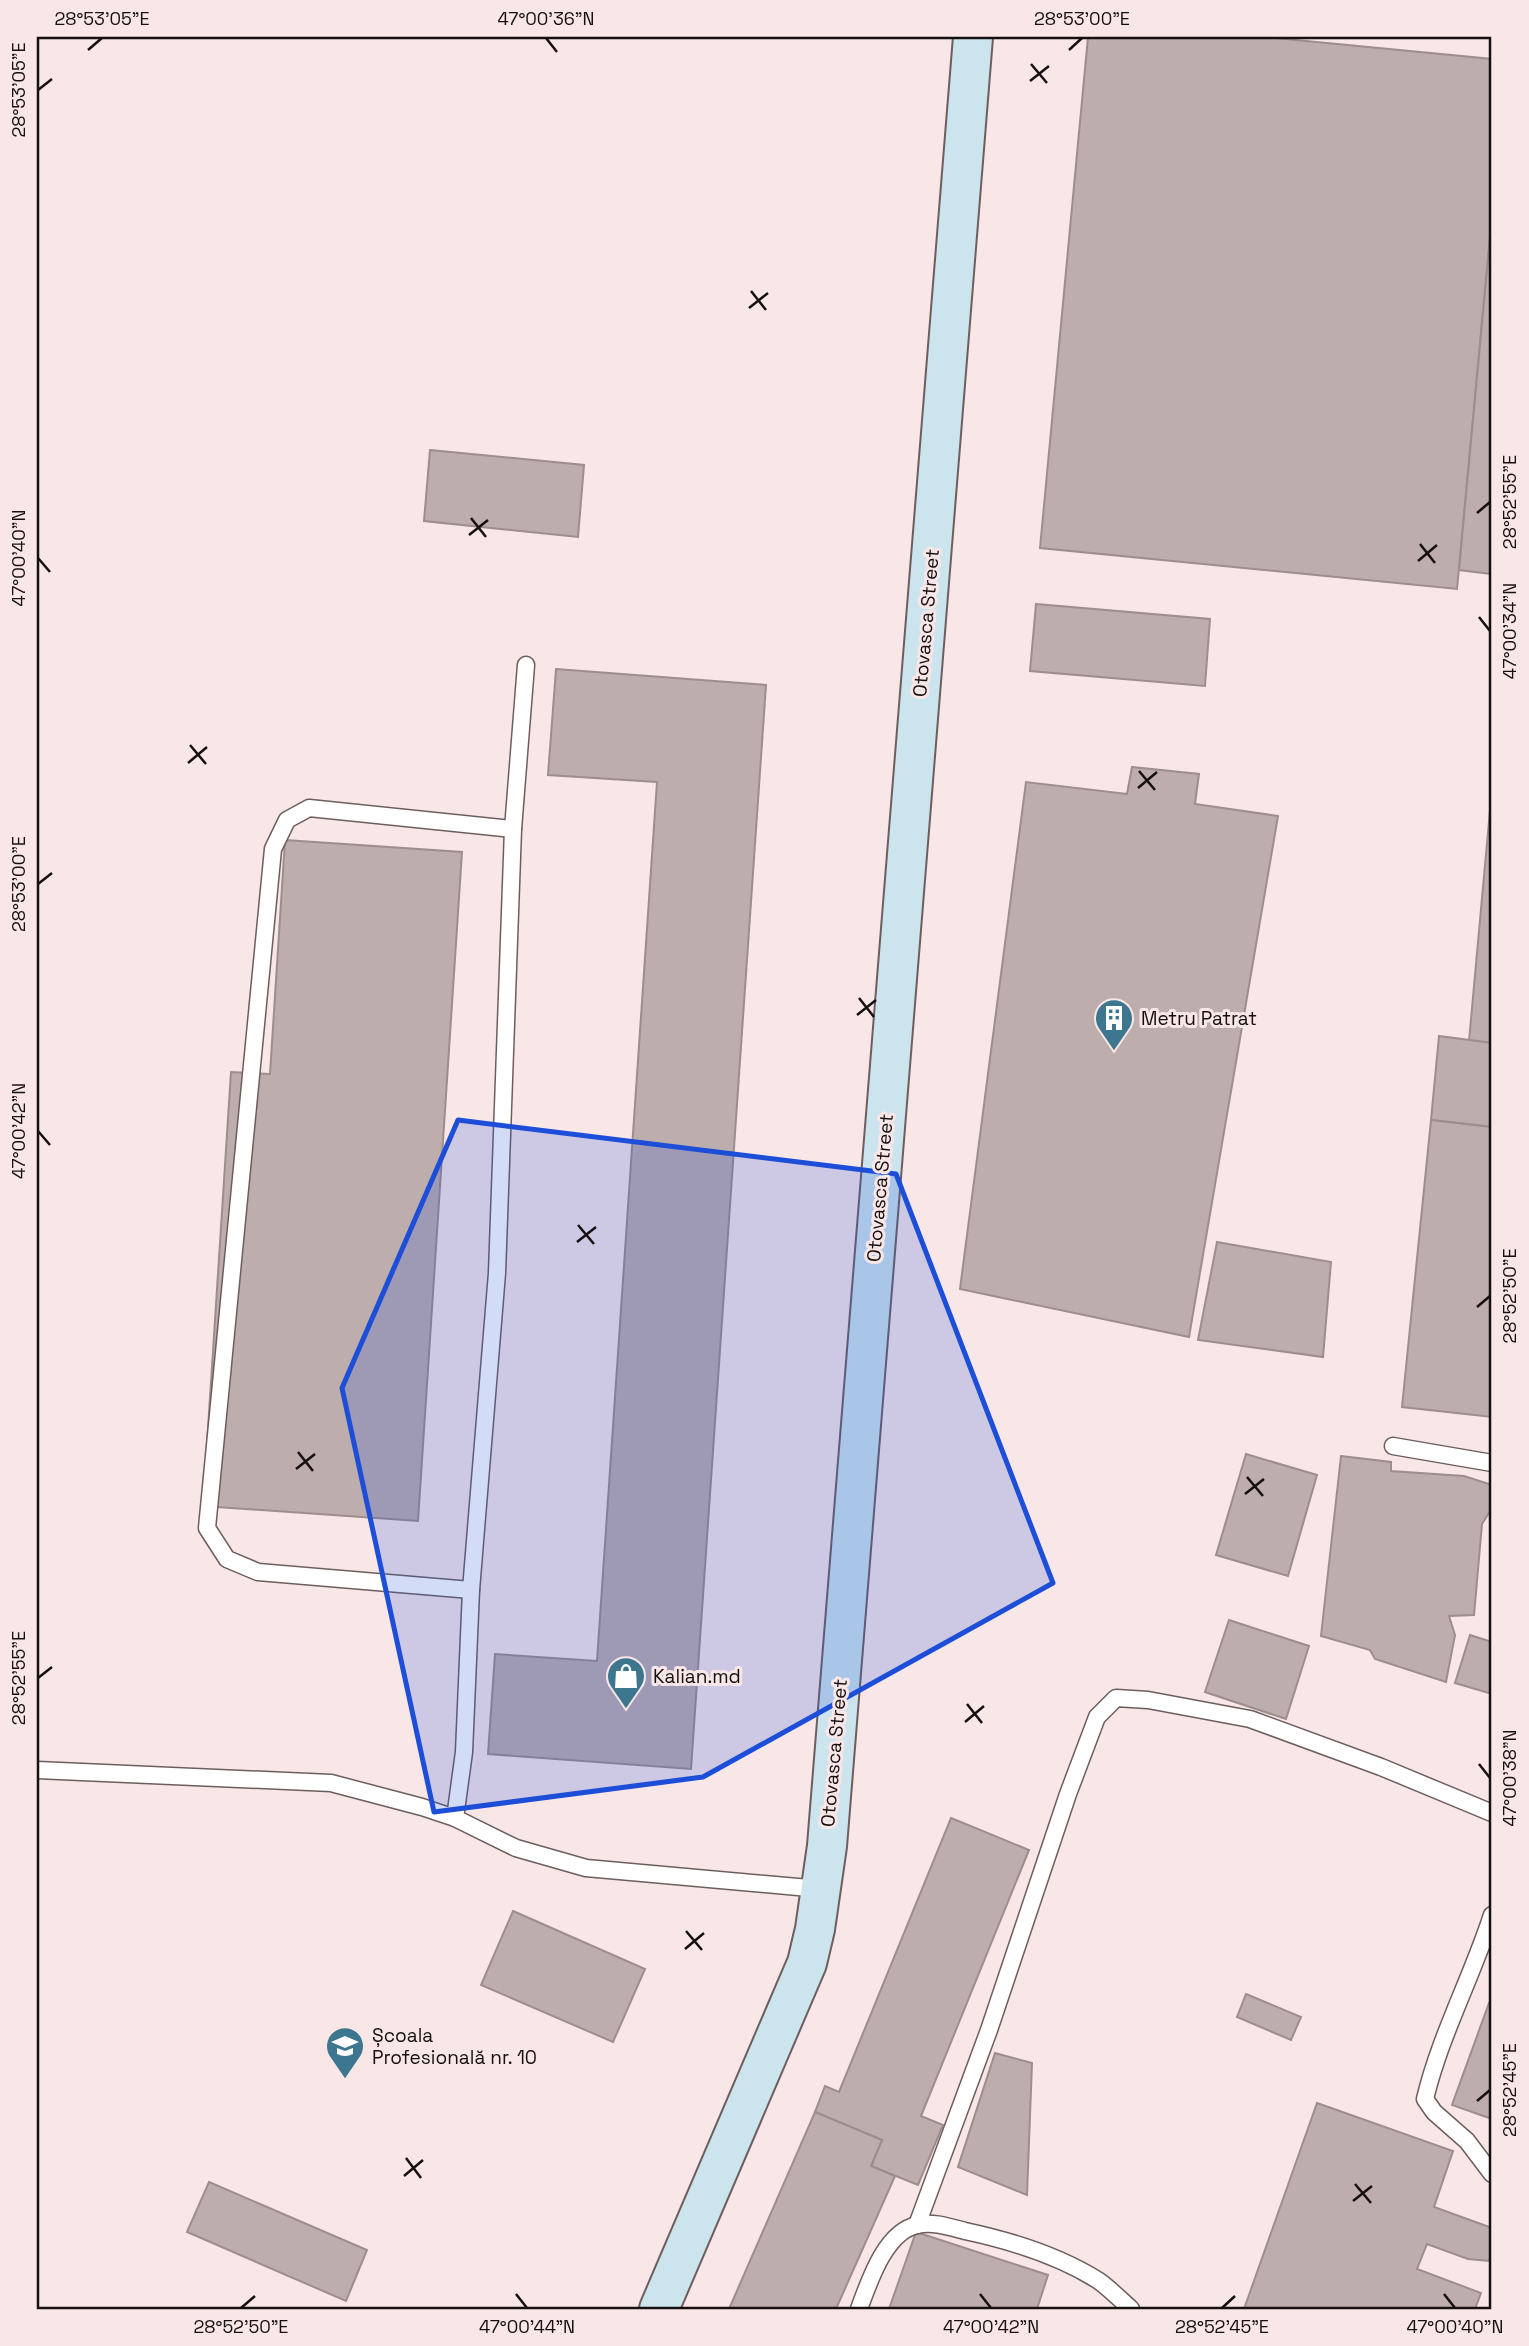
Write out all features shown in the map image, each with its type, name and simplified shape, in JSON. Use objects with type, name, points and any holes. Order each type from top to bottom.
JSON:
[{"type":"street","name":"Otovasca Street","points":[[659,2309],[807,1963],[815,1929],[828,1832],[973,37]]},
{"type":"lane","points":[[455,1818],[464,1752],[471,1590],[497,1273],[513,830],[526,665]]},
{"type":"lane","points":[[471,1590],[258,1572],[227,1559],[207,1528],[273,849],[287,820],[309,808],[513,830]]},
{"type":"lane","points":[[1393,1447],[1492,1463]]},
{"type":"lane","points":[[917,2225],[989,2030],[1068,1794],[1097,1717],[1116,1698],[1148,1700],[1250,1719],[1381,1767],[1492,1813]]},
{"type":"lane","points":[[37,1770],[331,1783],[455,1818],[516,1848],[586,1868],[820,1889]]},
{"type":"lane","points":[[1492,1915],[1431,2073],[1425,2099],[1434,2112],[1467,2141],[1492,2174]]},
{"type":"lane","points":[[859,2309],[883,2254],[897,2236],[917,2225],[940,2225],[963,2230],[1053,2255],[1101,2283],[1131,2309]]},
{"type":"highlighted area","points":[[458,1120],[896,1174],[1053,1583],[703,1777],[434,1812],[342,1388]]},
{"type":"building","points":[[1088,37],[1266,37],[1492,59],[1492,216],[1457,589],[1040,548]]},
{"type":"building","points":[[1492,216],[1492,574],[1459,570]]},
{"type":"building","points":[[430,450],[584,465],[578,537],[424,521]]},
{"type":"building","points":[[1036,604],[1210,619],[1205,686],[1030,671]]},
{"type":"building","points":[[556,669],[766,685],[691,1769],[488,1754],[495,1654],[597,1661],[657,782],[548,775]]},
{"type":"building","name":"Metru Patrat","points":[[1132,767],[1199,774],[1195,804],[1278,816],[1189,1337],[960,1289],[1026,782],[1127,794]]},
{"type":"building","points":[[1492,788],[1492,1043],[1469,1041]]},
{"type":"building","points":[[285,840],[462,852],[418,1521],[203,1506],[231,1072],[270,1074]]},
{"type":"building","points":[[1439,1036],[1492,1043],[1492,1127],[1431,1120]]},
{"type":"building","points":[[1431,1120],[1492,1127],[1492,1417],[1402,1407]]},
{"type":"building","points":[[1217,1242],[1331,1262],[1323,1357],[1198,1340]]},
{"type":"building","points":[[1246,1454],[1317,1475],[1288,1576],[1216,1555]]},
{"type":"building","points":[[1341,1456],[1391,1462],[1391,1471],[1464,1476],[1492,1485],[1492,1508],[1482,1524],[1474,1615],[1449,1616],[1455,1635],[1446,1682],[1375,1659],[1370,1650],[1321,1636]]},
{"type":"building","points":[[1229,1620],[1309,1646],[1286,1719],[1205,1692]]},
{"type":"building","points":[[1470,1635],[1492,1642],[1492,1694],[1455,1683]]},
{"type":"building","points":[[951,1818],[1029,1850],[921,2116],[943,2125],[918,2185],[871,2166],[882,2140],[815,2112],[825,2086],[839,2092]]},
{"type":"building","points":[[513,1911],[645,1969],[613,2042],[481,1985]]},
{"type":"building","points":[[1246,1994],[1301,2017],[1291,2040],[1237,2017]]},
{"type":"building","points":[[1489,2003],[1492,2004],[1492,2119],[1452,2105]]},
{"type":"building","points":[[995,2053],[1032,2063],[1027,2195],[958,2167]]},
{"type":"building","points":[[1317,2103],[1453,2151],[1434,2207],[1492,2228],[1492,2252],[1489,2261],[1468,2259],[1427,2244],[1417,2269],[1481,2293],[1475,2309],[1244,2309]]},
{"type":"building","points":[[815,2112],[882,2140],[871,2166],[895,2176],[836,2309],[729,2309]]},
{"type":"building","points":[[209,2182],[367,2250],[346,2301],[187,2232]]},
{"type":"building","points":[[916,2232],[1048,2275],[1037,2309],[889,2309]]},
{"type":"place","name":"Metru Patrat","points":[[1114,1052]]},
{"type":"place","name":"Kalian.md","points":[[626,1710]]},
{"type":"place","name":"Școala Profesională nr. 10","points":[[345,2080]]}]
